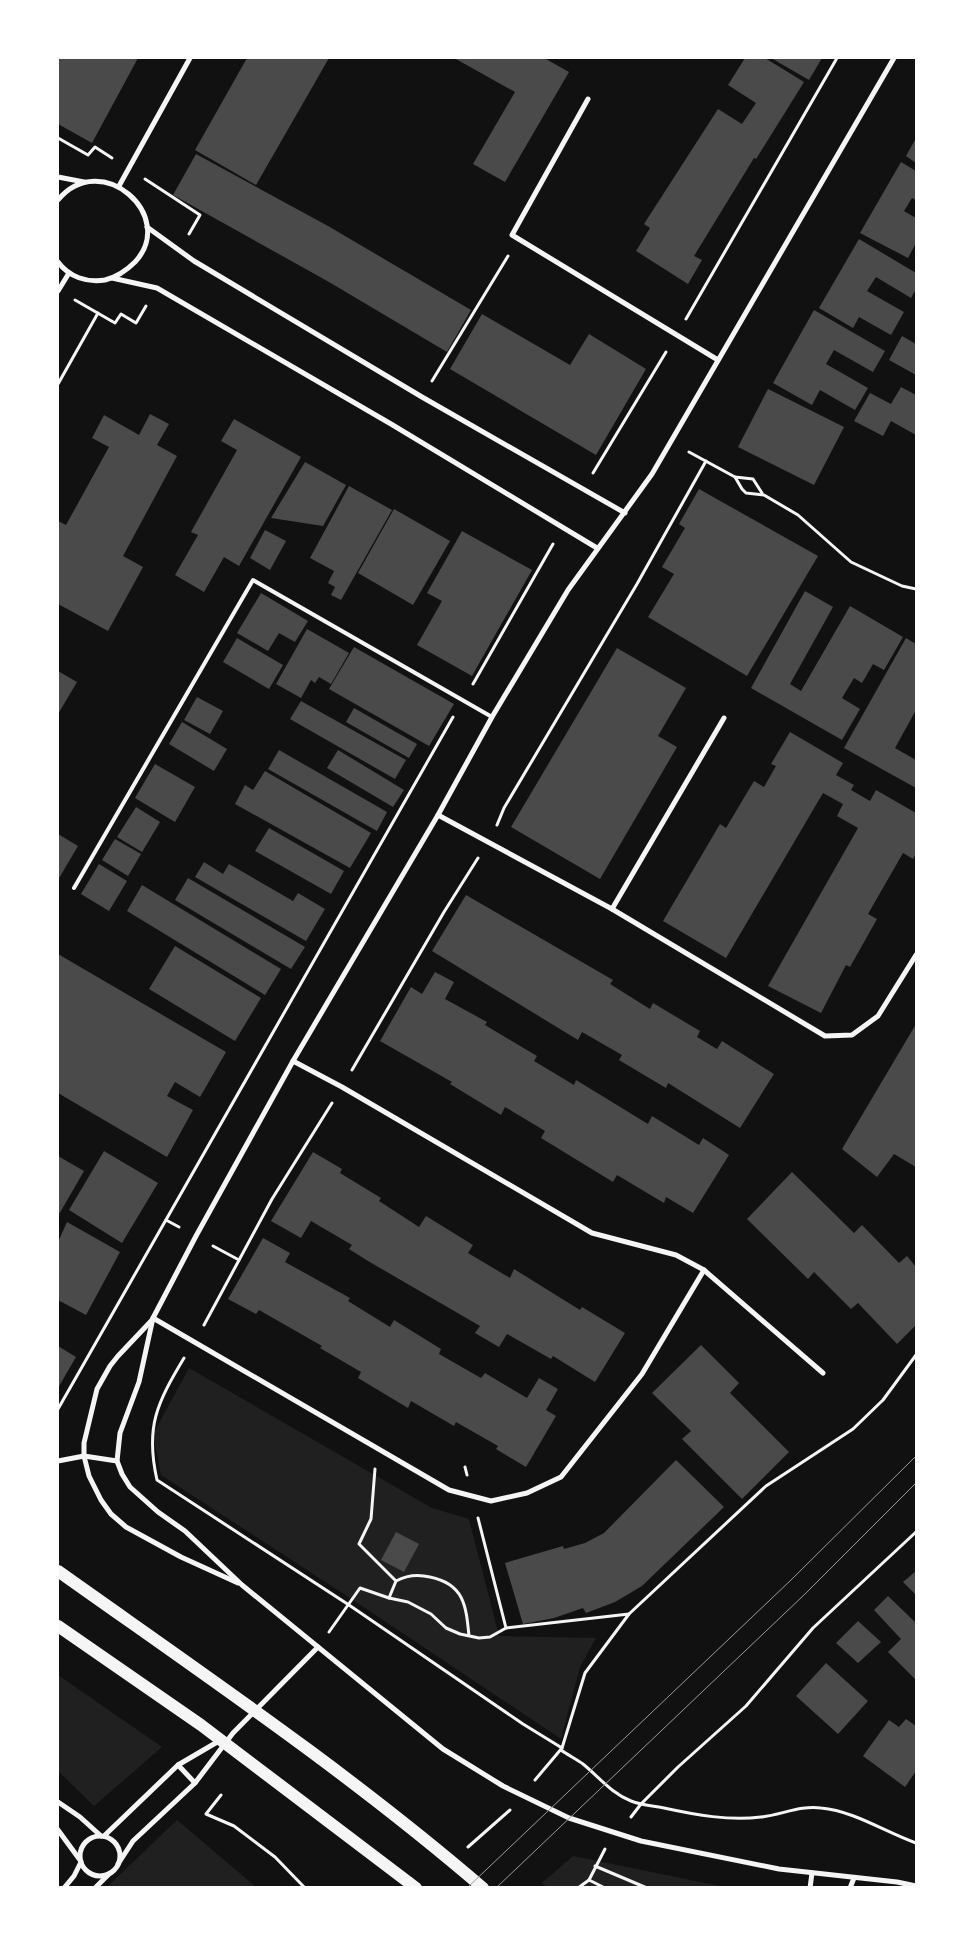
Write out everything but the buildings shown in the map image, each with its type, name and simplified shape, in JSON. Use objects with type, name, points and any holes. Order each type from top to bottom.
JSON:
[{"type":"main road","points":[[58,1571],[318,1755],[442,1852],[484,1888]]},
{"type":"main road","points":[[58,1626],[201,1725],[416,1888]]},
{"type":"street","points":[[119,186],[190,58]]},
{"type":"street","points":[[242,1585],[133,1532],[117,1520],[95,1491],[84,1456],[86,1436],[99,1385],[114,1361],[153,1318],[293,1061],[438,814],[492,717],[568,590],[652,474],[894,58]]},
{"type":"street","points":[[588,99],[512,235],[718,360]]},
{"type":"street","points":[[58,177],[85,182],[102,181],[119,186],[133,196],[142,210],[147,227],[145,244],[138,259],[127,271],[112,278],[97,281],[82,279],[69,273],[58,262]]},
{"type":"street","points":[[58,200],[70,188],[85,182]]},
{"type":"street","points":[[147,227],[194,261],[422,397],[625,513]]},
{"type":"street","points":[[58,291],[69,273]]},
{"type":"street","points":[[112,278],[157,288],[391,424],[597,548]]},
{"type":"street","points":[[612,909],[724,718]]},
{"type":"street","points":[[438,814],[612,909],[825,1036],[852,1035],[878,1016],[916,955]]},
{"type":"street","points":[[293,1061],[342,1087],[592,1233],[676,1255],[704,1270],[823,1373]]},
{"type":"street","points":[[153,1318],[449,1490],[491,1501],[528,1493],[561,1477],[642,1374],[704,1270]]},
{"type":"street","points":[[153,1318],[139,1382],[120,1433],[117,1461],[130,1488],[158,1512],[185,1531],[242,1585],[444,1749],[480,1773],[522,1796],[569,1818],[641,1841],[752,1864],[916,1886]]},
{"type":"street","points":[[58,1461],[84,1456],[117,1461]]},
{"type":"street","points":[[95,1888],[118,1864],[133,1842],[195,1783],[232,1733],[318,1646]]},
{"type":"street","points":[[64,1888],[74,1876],[81,1861],[83,1846],[89,1839],[102,1836],[178,1765],[232,1733]]},
{"type":"street","points":[[178,1765],[195,1783]]},
{"type":"street","points":[[58,1802],[78,1815],[102,1836],[112,1840],[119,1848],[120,1859],[118,1864]]},
{"type":"street","points":[[58,1830],[86,1870],[95,1875],[106,1875],[111,1872]]},
{"type":"street","points":[[810,1888],[812,1873]]},
{"type":"street","points":[[850,1888],[854,1878]]},
{"type":"lane","points":[[74,888],[253,580],[492,717]]},
{"type":"path","points":[[583,489],[677,334],[837,58]]},
{"type":"path","points":[[422,397],[519,238]]},
{"type":"path","points":[[58,384],[98,313]]},
{"type":"path","points":[[689,452],[735,477],[753,479],[764,495]]},
{"type":"path","points":[[706,461],[637,584],[504,808],[488,842],[444,912],[342,1087],[272,1200],[164,1392],[154,1417],[151,1445],[157,1480],[349,1605],[562,1749],[583,1765],[611,1791],[641,1804],[701,1816],[763,1817],[808,1808],[824,1808],[846,1813],[916,1843]]},
{"type":"path","points":[[735,477],[746,492],[764,495],[798,514],[851,562],[902,586],[916,589]]},
{"type":"path","points":[[58,1409],[562,527]]},
{"type":"path","points":[[463,1851],[507,1814],[562,1749],[585,1673],[629,1614],[766,1486],[854,1429],[883,1400],[916,1355]]},
{"type":"path","points":[[376,1449],[371,1519],[359,1544],[396,1581]]},
{"type":"path","points":[[465,1467],[506,1628]]},
{"type":"path","points":[[578,1888],[588,1880],[595,1866],[617,1834],[641,1804],[678,1767],[746,1706],[813,1628],[916,1532]]},
{"type":"path","points":[[389,1598],[396,1581],[405,1576],[421,1575],[451,1583],[459,1593],[467,1610],[469,1636]]},
{"type":"path","points":[[318,1646],[360,1588],[408,1602],[431,1614],[446,1628],[479,1638],[490,1637],[506,1628],[629,1614]]},
{"type":"path","points":[[221,1795],[206,1814],[234,1826],[275,1857],[304,1888]]},
{"type":"path","points":[[595,1866],[647,1888]]},
{"type":"path","points":[[588,1880],[605,1888]]},
{"type":"shaded area","points":[[189,1368],[432,1508],[469,1519],[499,1636],[596,1638],[580,1667],[561,1739],[161,1475],[153,1434]]},
{"type":"shaded area","points":[[58,1675],[162,1747],[94,1806],[58,1771]]},
{"type":"shaded area","points":[[177,1820],[256,1887],[107,1887]]},
{"type":"shaded area","points":[[573,1856],[725,1887],[547,1888],[542,1883]]},
{"type":"tram line","points":[[467,1888],[791,1580],[916,1456]]},
{"type":"tram line","points":[[496,1888],[805,1594],[916,1483]]}]
